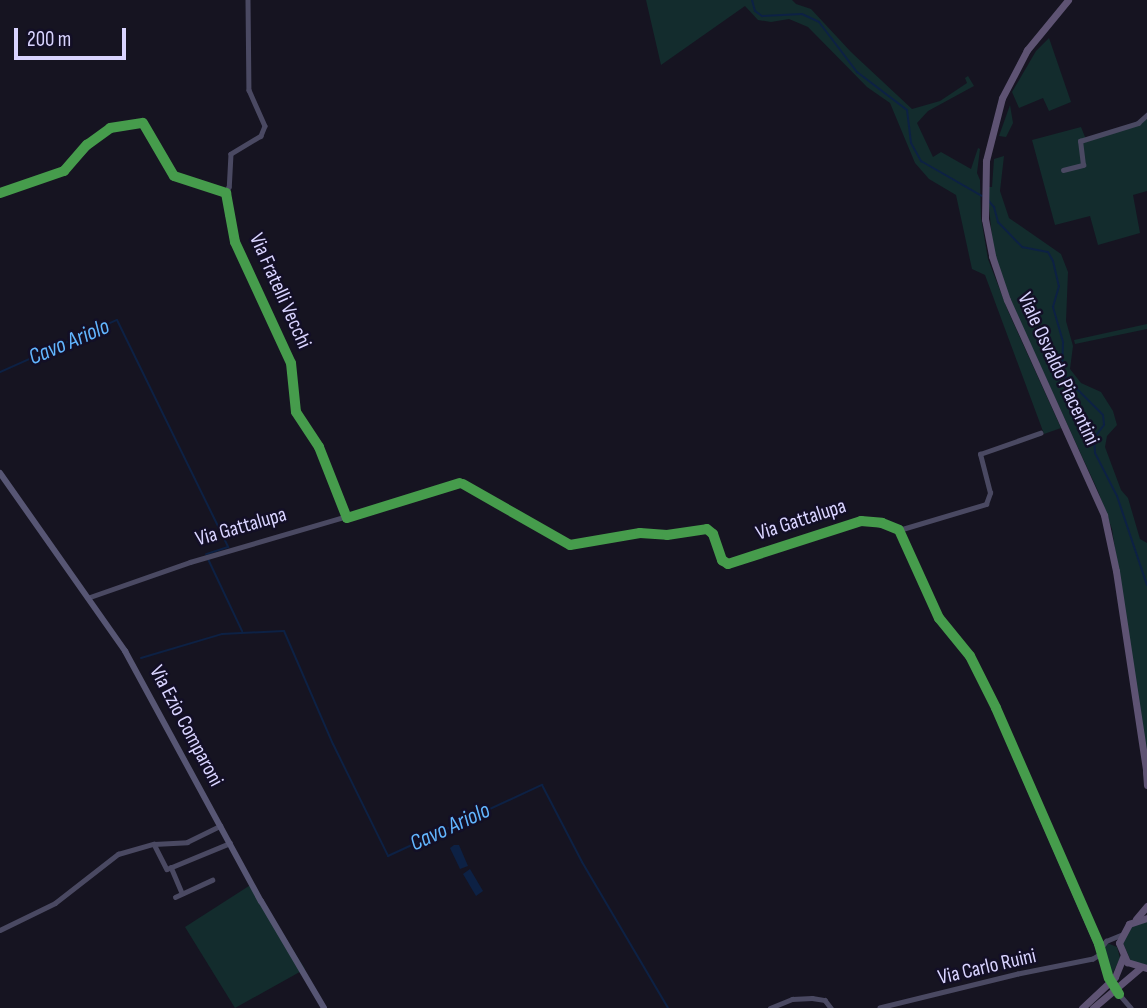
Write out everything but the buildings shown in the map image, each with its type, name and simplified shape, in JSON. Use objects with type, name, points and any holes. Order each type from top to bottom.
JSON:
[{"type":"main road","name":"Viale Osvaldo Piacentini","points":[[1068,0],[1037,36],[1008,84],[992,131],[984,203],[988,238],[1007,300],[1098,498],[1106,522],[1147,785]]},
{"type":"main road","points":[[1082,1008],[1115,977],[1123,956],[1120,947],[1121,935],[1147,906]]},
{"type":"main road","points":[[1136,920],[1147,918]]},
{"type":"main road","points":[[1093,1008],[1143,968],[1123,956]]},
{"type":"street","name":"Via Fratelli Vecchi","points":[[248,0],[249,90],[265,126],[261,136],[231,154],[229,187],[226,193],[235,242],[291,363],[296,412],[317,444],[347,519]]},
{"type":"street","points":[[1063,170],[1083,164],[1080,141],[1138,123],[1147,115]]},
{"type":"street","points":[[0,193],[64,171],[105,130],[140,122],[147,127],[172,174],[226,193]]},
{"type":"street","points":[[1040,432],[980,454],[990,493],[986,504],[899,530],[939,618],[970,656],[979,673],[1097,939],[1100,952]]},
{"type":"street","name":"Via Ezio Comparoni","points":[[0,472],[90,597],[128,656],[324,1008]]},
{"type":"street","name":"Via Gattalupa","points":[[90,597],[190,562],[347,519],[460,483],[570,545],[640,533],[667,535],[708,529],[722,560],[728,564],[861,521],[882,523],[899,530]]},
{"type":"street","points":[[0,930],[55,904],[118,854],[154,844],[187,842],[220,825]]},
{"type":"street","points":[[154,844],[165,869],[230,843]]},
{"type":"street","points":[[171,867],[182,893]]},
{"type":"street","points":[[175,897],[212,880]]},
{"type":"street","points":[[1100,952],[1106,941],[1121,935]]},
{"type":"street","points":[[1097,939],[1120,947]]},
{"type":"street","name":"Via Carlo Ruini","points":[[880,1008],[1100,952]]},
{"type":"street","points":[[1119,994],[1131,1008]]},
{"type":"street","points":[[770,1008],[792,999],[812,998],[825,1000],[831,1008]]},
{"type":"green space","points":[[646,0],[792,0],[811,9],[851,52],[912,109],[940,101],[967,83],[965,78],[968,76],[974,86],[928,111],[917,123],[933,157],[941,152],[971,169],[978,148],[980,149],[977,173],[988,259],[1008,311],[1061,428],[1044,434],[985,275],[972,269],[956,195],[929,179],[915,163],[890,103],[867,87],[808,27],[789,19],[771,22],[758,20],[745,6],[661,65]]},
{"type":"green space","points":[[1049,38],[1071,102],[1049,111],[1043,98],[1019,108],[1012,92],[1036,51]]},
{"type":"green space","points":[[1010,105],[1013,123],[1006,137],[999,136]]},
{"type":"green space","points":[[1147,119],[1147,191],[1133,195],[1140,233],[1098,245],[1090,216],[1055,225],[1032,140],[1081,127],[1087,142]]},
{"type":"green space","points":[[1004,156],[1000,191],[1009,218],[1061,254],[1068,272],[1066,321],[1073,346],[1070,369],[1081,383],[1101,392],[1113,411],[1117,425],[1107,436],[1105,447],[1121,490],[1128,498],[1140,539],[1147,543],[1147,763],[1112,529],[1098,491],[1003,285],[993,247],[987,187],[992,187],[994,159]]},
{"type":"green space","points":[[1147,324],[1147,329],[1075,344],[1074,340]]},
{"type":"green space","points":[[252,884],[305,969],[235,1008],[185,927]]},
{"type":"green space","points":[[1147,921],[1147,965],[1131,961],[1123,943],[1131,926]]},
{"type":"green space","points":[[1107,943],[1117,947],[1120,958],[1111,977],[1102,949]]},
{"type":"water","points":[[459,845],[468,866],[460,869],[450,848]]},
{"type":"water","points":[[470,869],[483,891],[476,896],[463,874]]},
{"type":"waterway","points":[[752,0],[755,11],[762,16],[802,14],[819,22],[857,72],[907,110],[911,143],[921,161],[982,196]]},
{"type":"waterway","points":[[987,199],[994,207],[998,222],[1022,247],[1048,252],[1053,261],[1059,286],[1053,307],[1063,343],[1062,369],[1066,378],[1103,415],[1104,425],[1094,438],[1095,453],[1117,496],[1147,585]]},
{"type":"waterway","name":"Cavo Ariolo","points":[[0,372],[117,320],[228,547],[206,554]]},
{"type":"waterway","name":"Cavo Ariolo","points":[[208,559],[242,631]]},
{"type":"waterway","name":"Cavo Ariolo","points":[[141,658],[222,634],[284,631],[333,744],[388,856],[542,785],[582,862],[668,1008]]},
{"type":"cycle path","points":[[0,193],[64,171],[87,145],[110,128],[143,123],[174,176],[226,193],[235,242],[291,363],[296,412],[319,447],[347,518],[460,483]]},
{"type":"cycle path","points":[[463,484],[570,545],[640,533],[667,535],[707,529],[713,534],[722,560],[728,564],[861,521],[882,523],[899,530],[939,618],[970,656],[996,708],[1099,944],[1109,978],[1119,994]]}]
